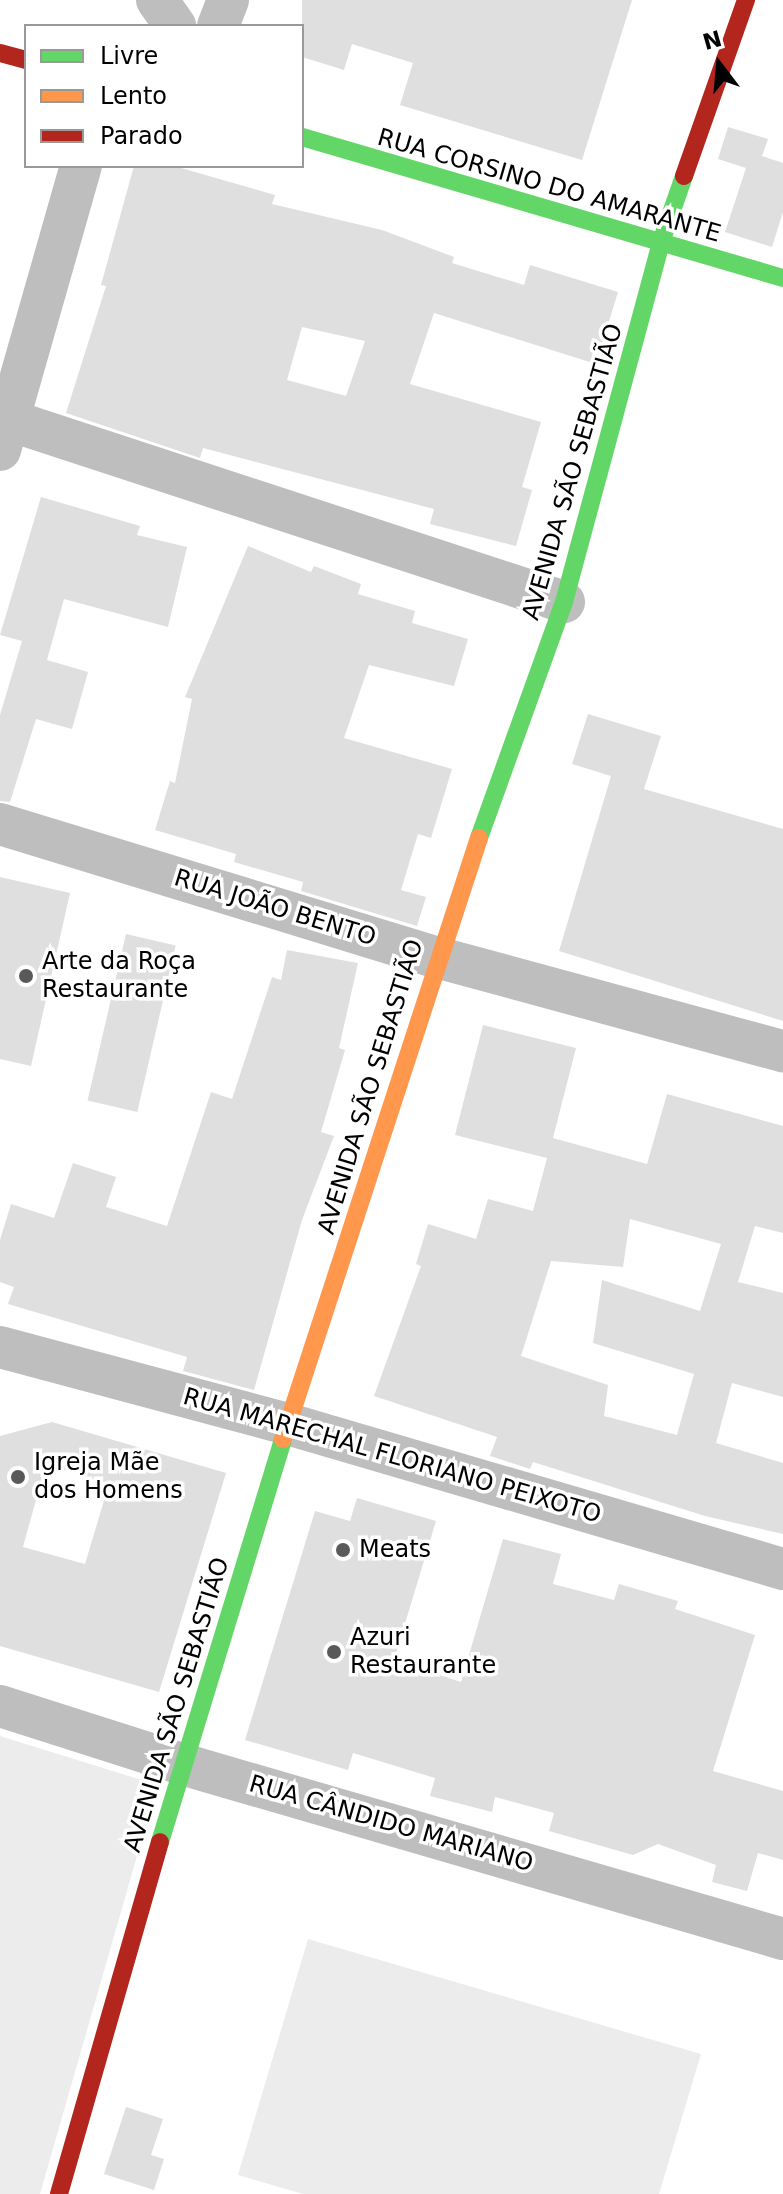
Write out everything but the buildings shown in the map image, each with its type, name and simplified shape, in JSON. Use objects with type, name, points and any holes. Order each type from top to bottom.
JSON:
[{"type":"street","points":[[157,0],[174,24]]},
{"type":"street","points":[[219,24],[228,0]]},
{"type":"street","name":"AVENIDA SÃO SEBASTIÃO","points":[[59,2194],[182,1764],[288,1424],[436,957],[564,602],[660,245],[746,0]]},
{"type":"street","points":[[0,53],[24,59]]},
{"type":"street","name":"RUA CORSINO DO AMARANTE","points":[[304,138],[660,245],[783,278]]},
{"type":"street","points":[[80,168],[6,436],[564,602]]},
{"type":"street","name":"RUA JOÃO BENTO","points":[[0,824],[436,957],[783,1051]]},
{"type":"street","name":"RUA MARECHAL FLORIANO PEIXOTO","points":[[0,1347],[288,1424],[783,1569]]},
{"type":"street","name":"RUA CÂNDIDO MARIANO","points":[[0,1706],[182,1764],[783,1939]]},
{"type":"shaded area","points":[[0,1736],[148,1782],[156,1790],[40,2194],[0,2194]]},
{"type":"shaded area","points":[[308,1939],[701,2054],[659,2194],[303,2194],[238,2175]]},
{"type":"traffic: fast","points":[[304,138],[783,278]]},
{"type":"traffic: fast","points":[[479,838],[564,602],[660,245],[684,176]]},
{"type":"traffic: fast","points":[[160,1842],[283,1439]]},
{"type":"traffic: slow","points":[[283,1439],[479,838]]},
{"type":"traffic: jam","points":[[684,176],[746,0]]},
{"type":"traffic: jam","points":[[0,53],[24,59]]},
{"type":"traffic: jam","points":[[59,2194],[160,1842]]},
{"type":"place","name":"Arte da Roça Restaurante","points":[[26,976]]},
{"type":"place","name":"Igreja Mãe dos Homens","points":[[18,1477]]},
{"type":"place","name":"Meats","points":[[343,1550]]},
{"type":"place","name":"Azuri Restaurante","points":[[334,1652]]}]
